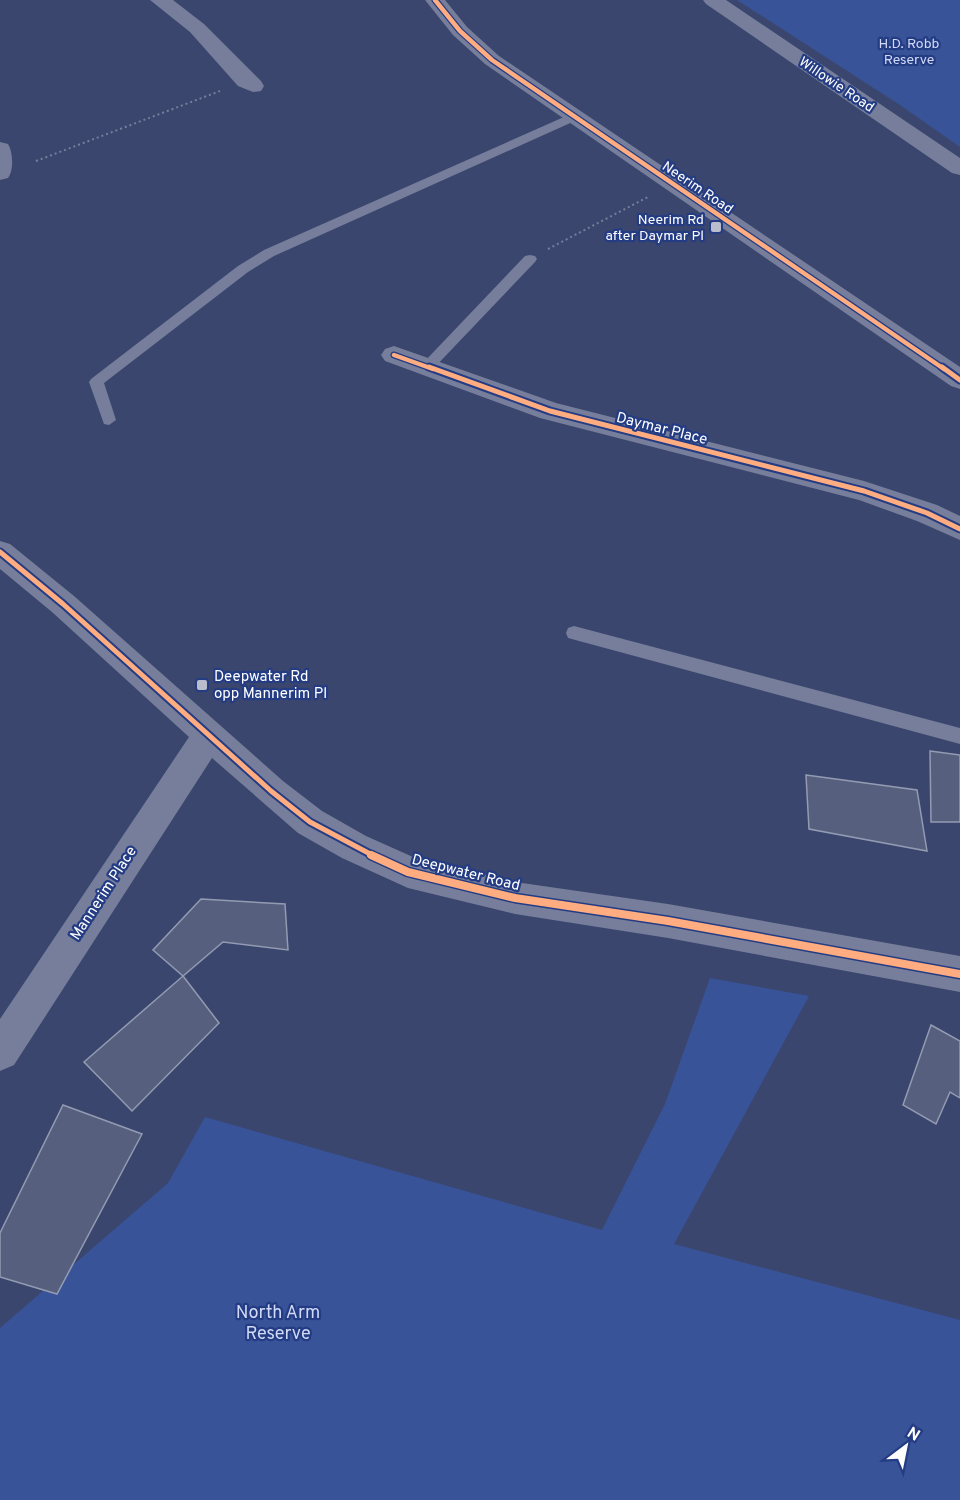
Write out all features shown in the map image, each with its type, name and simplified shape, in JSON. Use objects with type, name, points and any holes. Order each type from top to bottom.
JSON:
[{"type":"street","points":[[160,0],[196,28],[249,83]]},
{"type":"street","name":"Neerim Road","points":[[435,0],[477,47],[573,117],[960,380]]},
{"type":"street","name":"Willowie Road","points":[[713,0],[960,168]]},
{"type":"street","points":[[0,149],[0,173]]},
{"type":"street","name":"Daymar Place","points":[[394,355],[550,411],[864,491],[927,513],[960,529]]},
{"type":"street","name":"Deepwater Road","points":[[0,552],[63,604],[208,736],[310,822],[354,847],[408,872],[515,897],[668,921],[960,974]]},
{"type":"street","name":"Mannerim Place","points":[[0,1052],[86,918],[208,736]]},
{"type":"lane","points":[[109,420],[96,382],[243,269],[300,238],[573,117]]},
{"type":"lane","points":[[428,366],[530,259]]},
{"type":"lane","points":[[574,633],[960,736]]},
{"type":"path","points":[[36,161],[249,83]]},
{"type":"path","points":[[530,259],[673,184]]},
{"type":"green space","name":"H.D. Robb Reserve","points":[[737,0],[960,0],[960,147],[900,105]]},
{"type":"green space","name":"North Arm Reserve","points":[[710,978],[809,996],[674,1244],[960,1320],[960,1500],[0,1500],[0,1328],[168,1183],[205,1117],[602,1230],[665,1104]]},
{"type":"building","points":[[930,751],[960,755],[960,822],[931,822]]},
{"type":"building","points":[[806,775],[917,790],[927,851],[809,829]]},
{"type":"building","points":[[201,899],[285,904],[288,950],[223,942],[183,976],[153,950]]},
{"type":"building","points":[[183,976],[219,1023],[132,1111],[84,1062]]},
{"type":"building","points":[[931,1025],[960,1041],[960,1098],[950,1092],[936,1124],[903,1105]]},
{"type":"building","points":[[63,1105],[142,1134],[57,1294],[0,1277],[0,1233]]},
{"type":"cycle path","points":[[435,0],[460,31],[492,60],[960,380]]},
{"type":"cycle path","points":[[394,355],[550,411],[864,491],[927,513],[960,529]]},
{"type":"cycle path","points":[[0,552],[63,604],[271,791],[310,822],[354,847],[408,872],[515,898],[668,921],[960,974]]},
{"type":"place","name":"Neerim Rd after Daymar Pl","points":[[716,227]]},
{"type":"place","name":"Deepwater Rd opp Mannerim Pl","points":[[202,685]]}]
